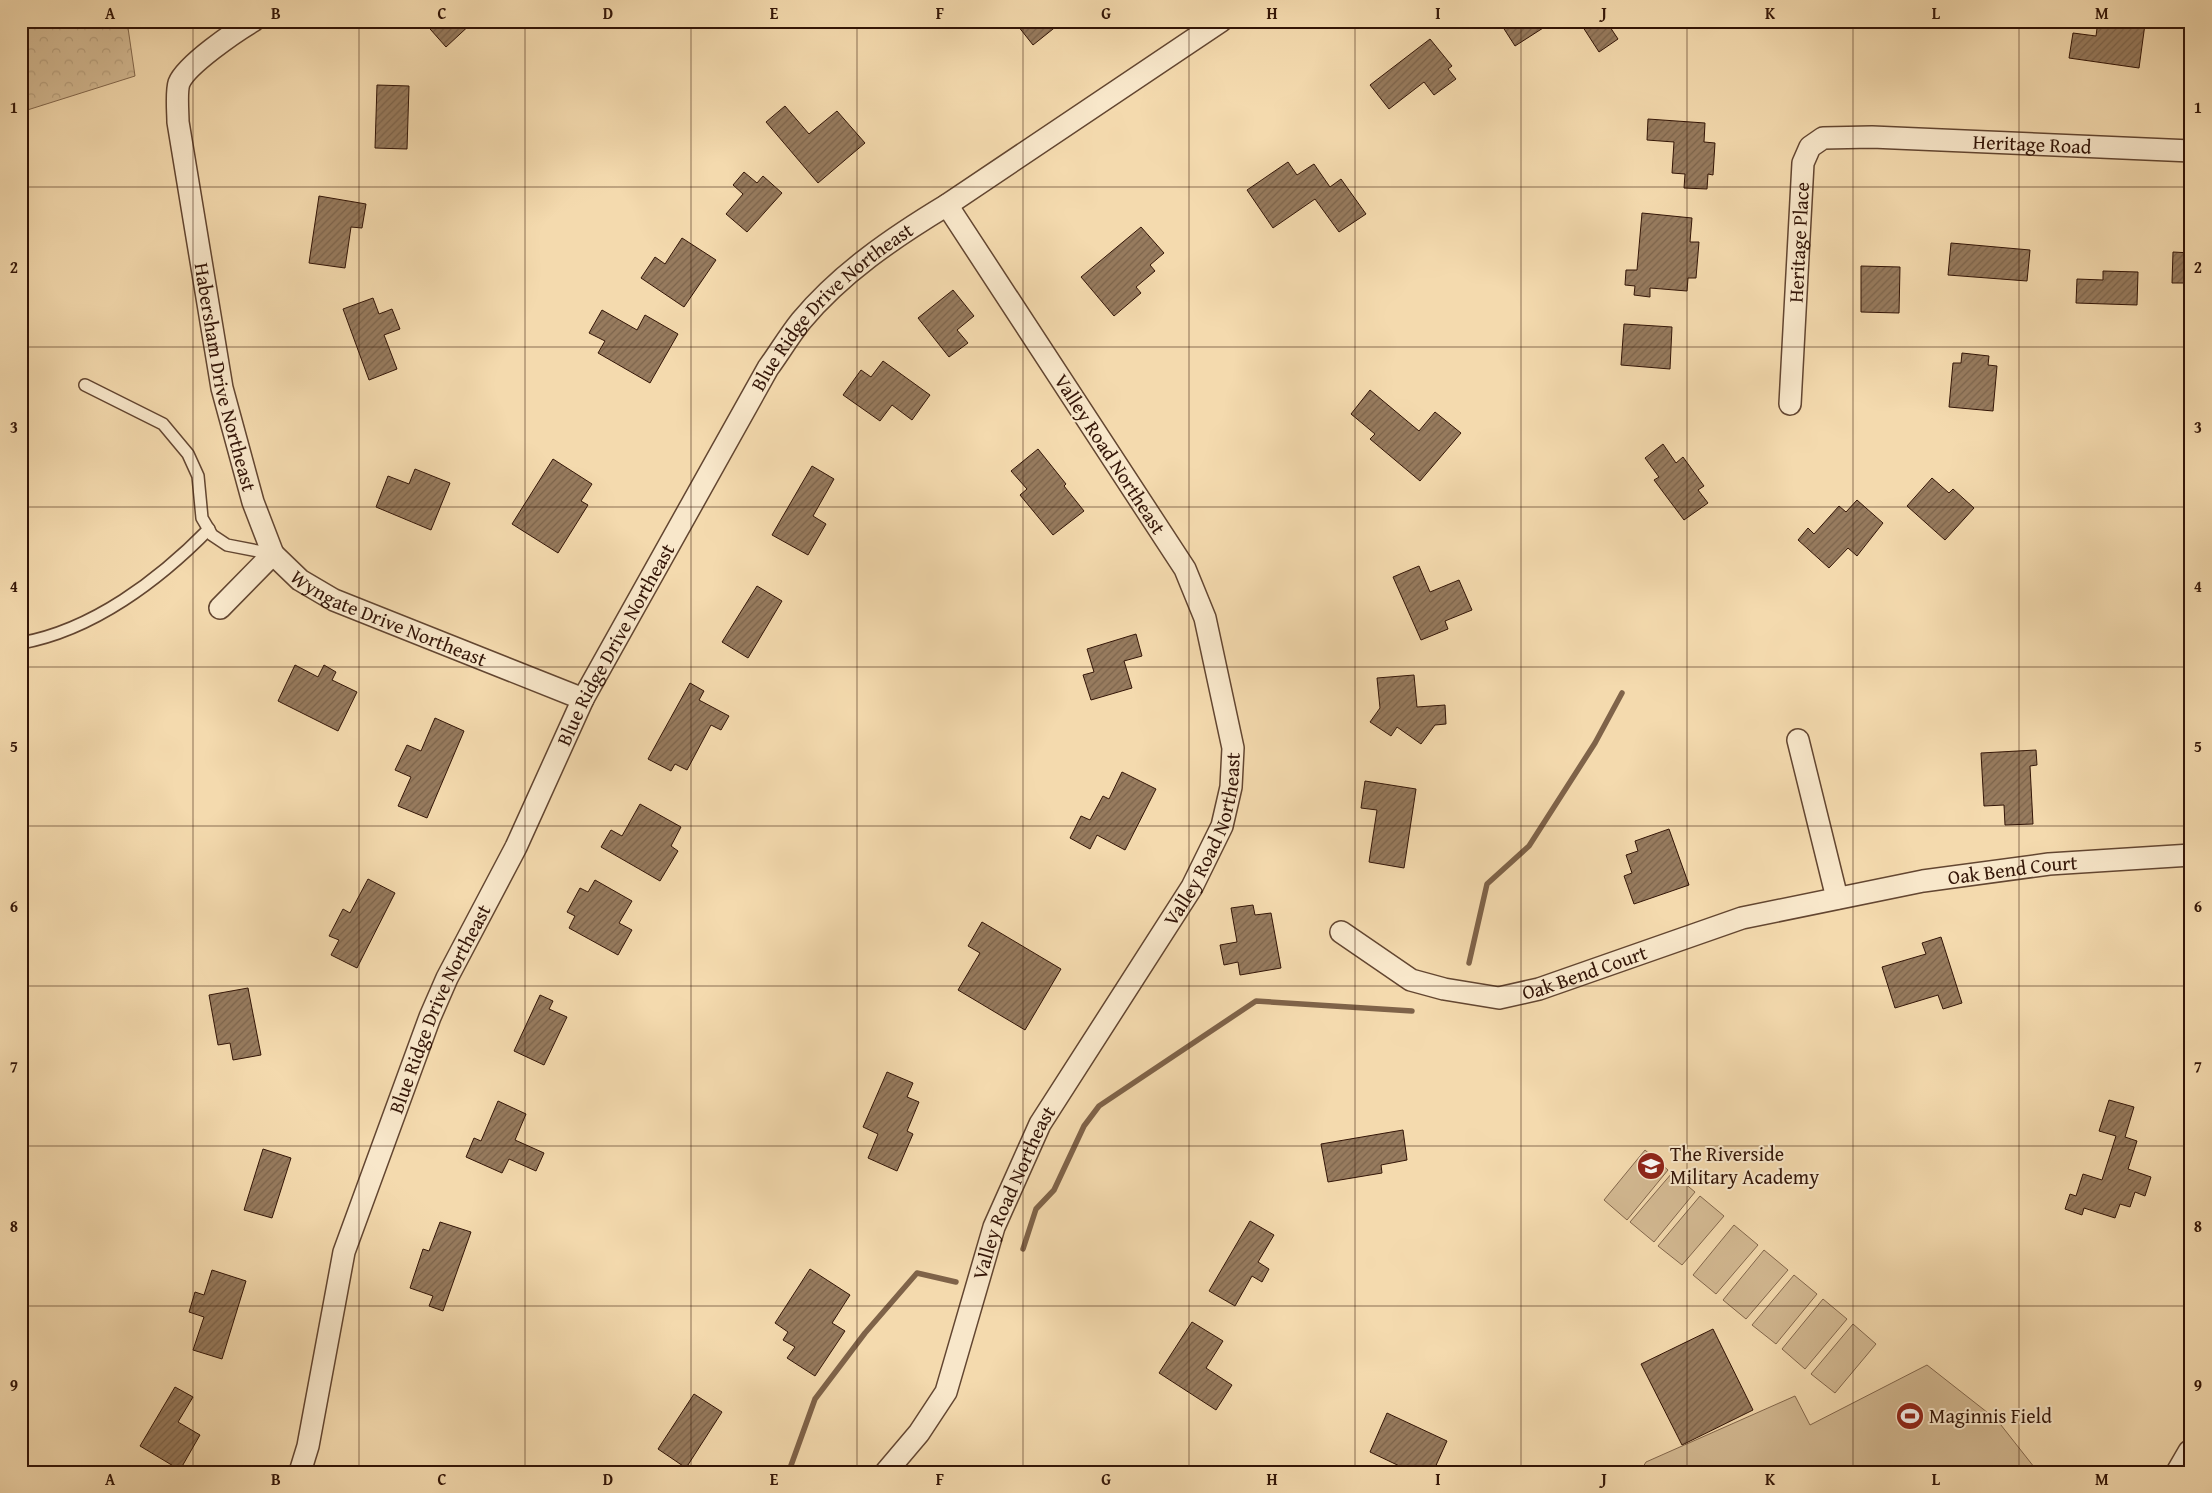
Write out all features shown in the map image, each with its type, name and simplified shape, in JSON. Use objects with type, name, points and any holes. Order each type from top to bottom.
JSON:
[{"type":"street","name":"Habersham Drive Northeast","points":[[253,21],[232,33],[197,62],[179,83],[178,122],[222,388],[253,502],[273,554]]},
{"type":"street","name":"Blue Ridge Drive Northeast","points":[[300,1472],[308,1446],[344,1252],[417,1053],[447,978],[516,847],[583,699],[768,368],[802,321],[842,279],[901,232],[947,206],[1221,21]]},
{"type":"street","name":"Heritage Road","points":[[1872,137],[2191,151]]},
{"type":"street","name":"Heritage Place","points":[[1790,404],[1803,163],[1810,147],[1823,138],[1872,137]]},
{"type":"street","name":"Valley Road Northeast","points":[[886,1472],[919,1433],[946,1392],[994,1228],[1040,1124],[1192,887],[1222,826],[1231,786],[1233,748],[1204,618],[1185,569],[947,206]]},
{"type":"street","name":"Wyngate Drive Northeast","points":[[220,608],[273,554],[300,580],[334,600],[583,699]]},
{"type":"street","points":[[1798,740],[1837,898]]},
{"type":"street","name":"Oak Bend Court","points":[[1341,932],[1411,980],[1444,989],[1498,998],[1540,989],[1742,918],[1837,898],[1923,881],[2049,864],[2191,855]]},
{"type":"street","points":[[2180,1472],[2191,1453]]},
{"type":"lane","points":[[85,385],[163,424],[188,454],[198,476],[202,518],[212,535],[227,546],[273,554]]},
{"type":"lane","points":[[21,643],[44,639],[107,611],[157,577],[209,529]]},
{"type":"green space","points":[[21,21],[127,21],[135,76],[21,112]]},
{"type":"green space","points":[[1645,1150],[1668,1170],[1627,1220],[1604,1200]]},
{"type":"green space","points":[[1672,1173],[1695,1192],[1654,1242],[1630,1222]]},
{"type":"green space","points":[[1700,1196],[1724,1216],[1682,1265],[1658,1246]]},
{"type":"green space","points":[[1734,1225],[1758,1245],[1716,1294],[1693,1275]]},
{"type":"green space","points":[[1764,1250],[1788,1270],[1746,1319],[1723,1300]]},
{"type":"green space","points":[[1794,1275],[1817,1294],[1776,1344],[1752,1325]]},
{"type":"green space","points":[[1823,1299],[1847,1319],[1805,1369],[1782,1349]]},
{"type":"green space","points":[[1853,1324],[1876,1344],[1835,1393],[1811,1374]]},
{"type":"green space","name":"Maginnis Field","points":[[1927,1365],[1997,1420],[2038,1472],[1640,1472],[1646,1462],[1795,1396],[1810,1425]]},
{"type":"building","points":[[423,21],[474,21],[446,47]]},
{"type":"building","points":[[1014,21],[1063,21],[1033,45]]},
{"type":"building","points":[[1499,21],[1554,21],[1515,46]]},
{"type":"building","points":[[1579,21],[1606,21],[1618,39],[1599,52]]},
{"type":"building","points":[[2098,21],[2124,21],[2145,24],[2139,68],[2069,58],[2073,33],[2096,36]]},
{"type":"building","points":[[1430,39],[1452,66],[1448,69],[1456,79],[1434,95],[1424,82],[1389,109],[1370,85]]},
{"type":"building","points":[[377,85],[409,86],[407,149],[375,148]]},
{"type":"building","points":[[785,106],[809,134],[837,111],[865,143],[818,183],[766,122]]},
{"type":"building","points":[[1648,119],[1705,123],[1704,142],[1715,143],[1713,175],[1708,174],[1707,189],[1684,188],[1685,174],[1672,173],[1674,142],[1647,140]]},
{"type":"building","points":[[1288,162],[1297,175],[1314,164],[1330,187],[1341,179],[1366,214],[1339,232],[1315,199],[1273,228],[1247,190]]},
{"type":"building","points":[[744,172],[757,183],[763,176],[782,193],[747,232],[726,214],[743,194],[733,185]]},
{"type":"building","points":[[319,196],[366,204],[362,228],[351,227],[345,268],[309,263]]},
{"type":"building","points":[[1642,213],[1692,218],[1690,242],[1699,242],[1696,278],[1688,278],[1687,291],[1650,288],[1650,297],[1634,295],[1635,286],[1625,285],[1626,270],[1637,270]]},
{"type":"building","points":[[1141,227],[1164,253],[1150,265],[1155,271],[1136,287],[1141,293],[1114,316],[1081,277]]},
{"type":"building","points":[[682,238],[716,260],[684,307],[641,278],[655,257],[665,264]]},
{"type":"building","points":[[1951,243],[2030,250],[2027,281],[1948,275]]},
{"type":"building","points":[[2173,252],[2191,253],[2191,283],[2172,283]]},
{"type":"building","points":[[1861,266],[1900,267],[1899,313],[1861,312]]},
{"type":"building","points":[[2103,271],[2138,272],[2137,305],[2076,303],[2077,279],[2103,280]]},
{"type":"building","points":[[953,290],[974,316],[957,330],[968,343],[949,357],[918,318]]},
{"type":"building","points":[[373,298],[379,314],[392,309],[400,329],[384,335],[397,369],[369,380],[343,309]]},
{"type":"building","points":[[602,310],[637,330],[645,315],[678,334],[650,383],[598,353],[605,341],[589,333]]},
{"type":"building","points":[[1624,324],[1672,327],[1670,369],[1621,365]]},
{"type":"building","points":[[1962,353],[1989,356],[1988,365],[1997,366],[1993,411],[1949,407],[1953,363],[1961,363]]},
{"type":"building","points":[[883,361],[930,395],[912,420],[892,405],[880,421],[843,395],[861,370],[871,377]]},
{"type":"building","points":[[1370,390],[1419,431],[1435,412],[1461,433],[1420,481],[1370,439],[1375,434],[1351,414]]},
{"type":"building","points":[[1663,444],[1676,463],[1683,457],[1704,486],[1698,490],[1708,503],[1684,520],[1654,480],[1659,477],[1645,458]]},
{"type":"building","points":[[1038,449],[1066,484],[1064,486],[1084,511],[1053,535],[1020,495],[1027,489],[1011,471]]},
{"type":"building","points":[[553,459],[592,484],[581,501],[588,505],[558,553],[512,524]]},
{"type":"building","points":[[812,466],[834,479],[813,516],[826,524],[808,555],[772,535]]},
{"type":"building","points":[[415,469],[450,483],[431,530],[376,507],[388,476],[409,484]]},
{"type":"building","points":[[1932,478],[1949,493],[1953,489],[1974,508],[1945,540],[1907,506]]},
{"type":"building","points":[[1857,500],[1883,523],[1857,556],[1848,548],[1829,568],[1798,540],[1808,528],[1814,534],[1839,506],[1846,512]]},
{"type":"building","points":[[1419,566],[1430,592],[1459,580],[1472,610],[1445,621],[1448,629],[1421,640],[1393,577]]},
{"type":"building","points":[[757,586],[782,601],[748,658],[722,642]]},
{"type":"building","points":[[1136,634],[1142,656],[1124,661],[1132,688],[1091,700],[1083,675],[1094,672],[1087,649]]},
{"type":"building","points":[[295,665],[318,677],[324,665],[336,672],[332,680],[357,692],[338,731],[278,701]]},
{"type":"building","points":[[1414,675],[1417,707],[1445,705],[1446,724],[1435,725],[1421,744],[1397,727],[1391,736],[1370,722],[1380,708],[1377,678]]},
{"type":"building","points":[[690,683],[704,691],[699,700],[729,716],[721,730],[711,725],[687,770],[675,764],[671,771],[648,759]]},
{"type":"building","points":[[435,718],[464,731],[427,818],[398,806],[411,777],[395,770],[407,745],[421,751]]},
{"type":"building","points":[[2036,750],[2037,765],[2030,766],[2033,824],[2005,825],[2004,805],[1984,806],[1981,753]]},
{"type":"building","points":[[1122,772],[1156,789],[1125,850],[1097,835],[1090,849],[1070,838],[1081,816],[1090,820],[1103,796],[1109,799]]},
{"type":"building","points":[[1365,781],[1416,789],[1404,868],[1369,862],[1377,810],[1361,808]]},
{"type":"building","points":[[640,804],[681,827],[671,846],[678,851],[660,881],[601,847],[611,830],[622,836]]},
{"type":"building","points":[[1669,829],[1689,885],[1634,904],[1624,876],[1632,873],[1626,855],[1638,851],[1635,841]]},
{"type":"building","points":[[368,879],[395,893],[357,968],[331,955],[339,940],[329,936],[343,909],[350,913]]},
{"type":"building","points":[[595,880],[632,901],[619,923],[632,930],[618,955],[569,928],[575,916],[567,912],[580,888],[588,892]]},
{"type":"building","points":[[1253,905],[1255,915],[1271,913],[1281,968],[1240,975],[1238,962],[1224,965],[1220,945],[1237,942],[1231,908]]},
{"type":"building","points":[[982,922],[1061,969],[1025,1030],[958,990],[980,953],[968,946]]},
{"type":"building","points":[[1941,937],[1962,1003],[1943,1009],[1938,995],[1895,1008],[1882,967],[1926,954],[1922,943]]},
{"type":"building","points":[[248,988],[261,1055],[233,1060],[230,1043],[218,1045],[209,995]]},
{"type":"building","points":[[540,995],[553,1001],[549,1009],[567,1017],[544,1065],[514,1051]]},
{"type":"building","points":[[887,1072],[913,1083],[907,1097],[919,1102],[907,1131],[913,1134],[897,1171],[868,1158],[878,1134],[863,1127]]},
{"type":"building","points":[[2109,1100],[2134,1107],[2125,1137],[2137,1141],[2128,1169],[2151,1177],[2145,1196],[2135,1192],[2130,1207],[2120,1204],[2115,1218],[2084,1208],[2082,1215],[2065,1209],[2070,1194],[2076,1196],[2083,1174],[2102,1180],[2116,1136],[2099,1131]]},
{"type":"building","points":[[498,1101],[526,1114],[515,1140],[544,1153],[536,1171],[509,1159],[502,1173],[466,1157],[474,1138],[481,1141]]},
{"type":"building","points":[[1403,1130],[1407,1160],[1381,1165],[1382,1173],[1328,1182],[1321,1144]]},
{"type":"building","points":[[263,1149],[291,1158],[272,1218],[244,1210]]},
{"type":"building","points":[[1250,1221],[1274,1235],[1258,1262],[1269,1269],[1262,1282],[1252,1276],[1235,1306],[1209,1291]]},
{"type":"building","points":[[440,1222],[471,1232],[443,1311],[429,1306],[433,1296],[410,1288],[423,1249],[429,1251]]},
{"type":"building","points":[[810,1269],[850,1295],[832,1323],[845,1331],[815,1376],[787,1358],[795,1347],[783,1340],[788,1332],[775,1323]]},
{"type":"building","points":[[212,1270],[246,1281],[222,1359],[193,1350],[204,1317],[189,1312],[195,1292],[204,1295]]},
{"type":"building","points":[[1192,1322],[1223,1341],[1206,1368],[1232,1385],[1216,1410],[1159,1373]]},
{"type":"building","points":[[1713,1329],[1753,1410],[1682,1445],[1641,1364]]},
{"type":"building","points":[[175,1387],[193,1397],[178,1422],[200,1435],[180,1470],[140,1446]]},
{"type":"building","points":[[694,1394],[722,1412],[686,1468],[658,1449]]},
{"type":"building","points":[[1387,1413],[1447,1441],[1433,1472],[1412,1472],[1370,1452]]},
{"type":"waterway","points":[[1469,963],[1487,884],[1529,846],[1595,743],[1622,693]]},
{"type":"waterway","points":[[1023,1249],[1036,1209],[1054,1190],[1084,1126],[1099,1106],[1256,1001],[1412,1011]]},
{"type":"waterway","points":[[789,1471],[815,1399],[865,1333],[917,1273],[956,1282]]},
{"type":"place","name":"The Riverside Military Academy","points":[[1651,1166]]},
{"type":"place","name":"Maginnis Field","points":[[1910,1416]]}]
